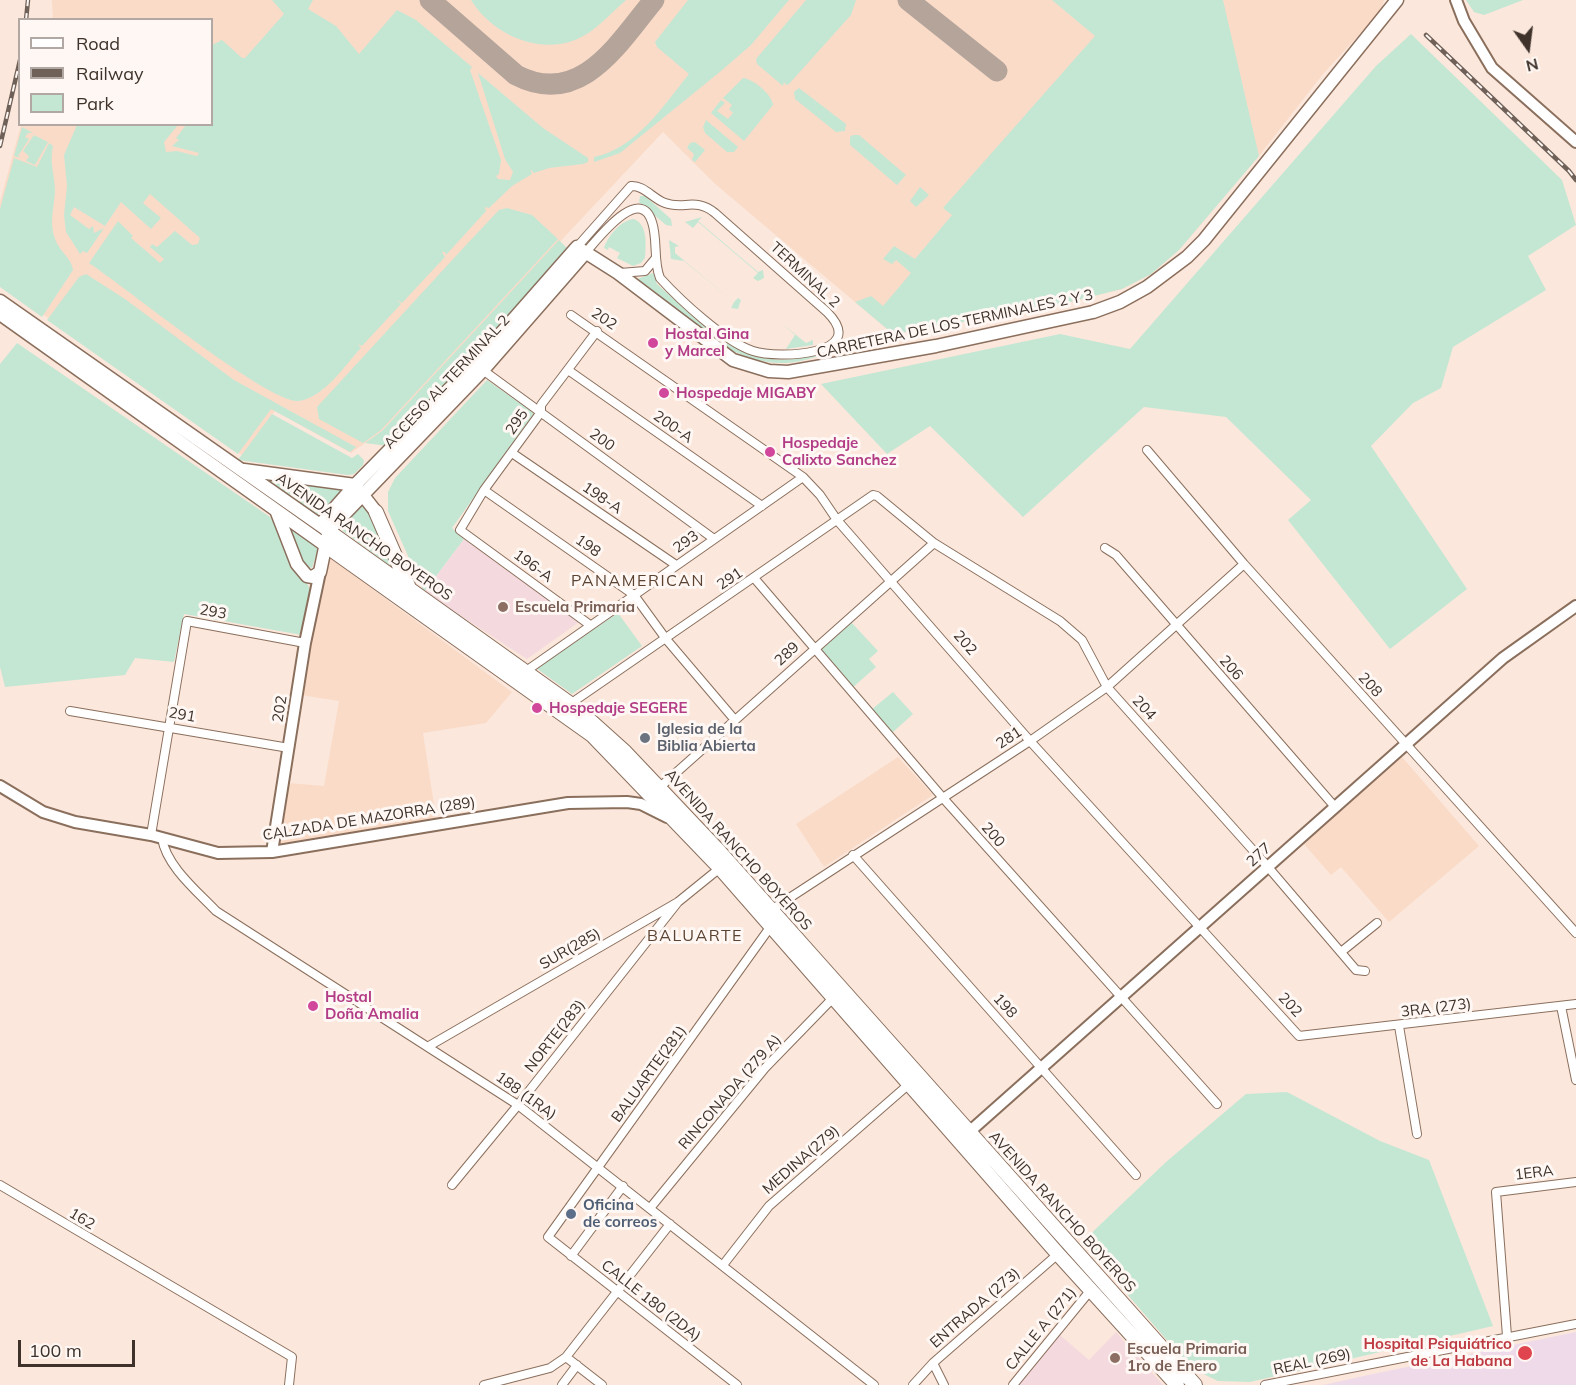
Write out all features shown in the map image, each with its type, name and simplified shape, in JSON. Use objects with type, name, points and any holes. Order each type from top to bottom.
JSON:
[{"type":"highway","points":[[376,512],[410,590]]},
{"type":"highway","name":"AVENIDA RANCHO BOYEROS","points":[[325,534],[410,590],[570,704],[605,732],[660,786],[968,1133],[1180,1379]]},
{"type":"highway","name":"AVENIDA RANCHO BOYEROS","points":[[325,534],[592,735],[720,868],[1090,1291],[1180,1379],[1195,1385]]},
{"type":"main road","name":"CARRETERA DE LOS TERMINALES 2 Y 3","points":[[582,249],[618,273],[713,347],[733,360],[769,371],[814,369],[1093,312],[1120,302],[1147,287],[1204,240],[1393,3]]},
{"type":"main road","name":"ACCESO AL TERMINAL 2","points":[[359,489],[377,478],[479,367],[582,249]]},
{"type":"main road","name":"AVENIDA RANCHO BOYEROS","points":[[0,301],[234,466],[325,534]]},
{"type":"main road","name":"AVENIDA RANCHO BOYEROS","points":[[0,314],[275,508],[325,534]]},
{"type":"main road","name":"ACCESO AL TERMINAL 2","points":[[325,534],[359,489],[479,367]]},
{"type":"main road","points":[[234,466],[261,473],[359,489],[376,512]]},
{"type":"main road","points":[[376,512],[377,478]]},
{"type":"main road","points":[[275,508],[297,564],[315,574],[325,534]]},
{"type":"street","points":[[1457,1],[1464,21],[1492,68],[1576,142]]},
{"type":"street","name":"TERMINAL 2","points":[[631,186],[637,186],[670,205],[700,204],[715,213],[827,312],[838,327],[837,338],[824,350],[803,354],[770,355],[743,348],[713,326],[660,278],[652,222],[647,214],[636,210],[620,215],[582,249],[631,186]]},
{"type":"street","points":[[618,273],[645,271],[654,263],[656,254]]},
{"type":"street","name":"202","points":[[571,315],[803,477],[837,520],[1030,741],[1052,762],[1199,929],[1299,1036]]},
{"type":"street","name":"295","points":[[460,530],[484,490],[540,412],[541,405],[597,331]]},
{"type":"street","name":"200","points":[[479,367],[714,539]]},
{"type":"street","name":"200-A","points":[[568,370],[762,506]]},
{"type":"street","name":"208","points":[[1147,450],[1244,564],[1576,933]]},
{"type":"street","name":"198-A","points":[[512,453],[676,565]]},
{"type":"street","name":"293","points":[[525,671],[803,477]]},
{"type":"street","name":"198","points":[[484,490],[634,595],[666,639],[734,719]]},
{"type":"street","name":"291","points":[[570,704],[875,495]]},
{"type":"street","name":"204","points":[[875,495],[934,543],[1060,621],[1082,640],[1107,687],[1268,867],[1356,970],[1365,970]]},
{"type":"street","name":"196-A","points":[[460,530],[590,625]]},
{"type":"street","name":"289","points":[[660,786],[934,543]]},
{"type":"street","name":"206","points":[[1105,548],[1116,555],[1335,807]]},
{"type":"street","name":"281","points":[[771,910],[1030,741],[1107,687],[1174,624],[1244,564]]},
{"type":"street","name":"202","points":[[272,852],[305,643],[315,594],[315,574]]},
{"type":"street","name":"200","points":[[755,579],[943,798],[1120,999],[1217,1104]]},
{"type":"street","name":"277","points":[[968,1133],[1503,658],[1576,606]]},
{"type":"street","name":"293","points":[[170,727],[187,621],[305,643]]},
{"type":"street","name":"291","points":[[70,711],[289,748]]},
{"type":"street","points":[[151,835],[170,727]]},
{"type":"street","name":"CALZADA DE MAZORRA (289)","points":[[0,786],[43,812],[75,822],[151,835],[218,853],[272,852],[442,823],[598,801],[641,804],[678,822]]},
{"type":"street","name":"188 (1RA)","points":[[162,838],[164,846],[182,876],[216,911],[429,1046],[518,1106],[651,1207],[874,1385]]},
{"type":"street","name":"198","points":[[853,855],[1136,1175]]},
{"type":"street","name":"SUR(285)","points":[[429,1046],[678,902],[720,868]]},
{"type":"street","name":"NORTE(283)","points":[[452,1185],[518,1106],[678,902]]},
{"type":"street","points":[[1341,952],[1377,922]]},
{"type":"street","name":"BALUARTE(281)","points":[[548,1238],[771,926]]},
{"type":"street","name":"RINCONADA (279 A)","points":[[651,1207],[765,1068],[833,998]]},
{"type":"street","name":"3RA (273)","points":[[1299,1036],[1576,1004]]},
{"type":"street","points":[[1561,1006],[1576,1080]]},
{"type":"street","points":[[1399,1026],[1417,1134]]},
{"type":"street","name":"MEDINA(279)","points":[[723,1265],[769,1206],[908,1085]]},
{"type":"street","name":"1ERA","points":[[1507,1336],[1496,1192],[1576,1182]]},
{"type":"street","name":"162","points":[[0,1185],[150,1276],[292,1358],[289,1385]]},
{"type":"street","points":[[571,1256],[623,1186]]},
{"type":"street","points":[[484,1385],[550,1368],[566,1357],[670,1224]]},
{"type":"street","name":"CALLE 180 (2DA)","points":[[548,1238],[737,1385]]},
{"type":"street","name":"ENTRADA (273)","points":[[913,1385],[933,1363],[1058,1254]]},
{"type":"street","name":"CALLE A (271)","points":[[1013,1385],[1090,1291]]},
{"type":"street","name":"REAL (269)","points":[[1265,1385],[1576,1324]]},
{"type":"street","points":[[566,1357],[602,1385]]},
{"type":"street","points":[[933,1363],[944,1385]]},
{"type":"street","points":[[562,1385],[577,1365]]},
{"type":"street","points":[[1180,1379],[1205,1385]]},
{"type":"shaded area","points":[[52,0],[1384,0],[1381,11],[1323,74],[1259,156],[1179,250],[1151,274],[1122,289],[1050,307],[893,334],[714,183],[663,132],[382,431],[351,453],[275,411],[243,456],[0,284],[0,202],[21,126],[213,126],[213,18],[53,18]]},
{"type":"shaded area","name":"Escuela Primaria","points":[[464,539],[579,622],[527,659],[424,592]]},
{"type":"shaded area","points":[[329,557],[512,692],[486,723],[423,733],[436,818],[277,844],[288,783],[324,786],[339,701],[301,695]]},
{"type":"shaded area","points":[[898,757],[933,795],[824,867],[796,824]]},
{"type":"shaded area","points":[[1402,757],[1479,846],[1389,922],[1341,867],[1331,875],[1303,843]]},
{"type":"shaded area","points":[[1116,1332],[1163,1385],[1018,1385],[1060,1335],[1089,1360]]},
{"type":"shaded area","name":"Hospital Psiquiátrico de La Habana","points":[[1576,1332],[1576,1385],[1323,1385],[1373,1374]]},
{"type":"green space","points":[[272,0],[313,0],[308,9],[336,26],[359,54],[397,10],[416,20],[472,67],[470,70],[501,160],[499,174],[496,176],[498,179],[510,180],[513,172],[505,159],[478,73],[543,128],[588,158],[588,162],[583,164],[549,168],[534,173],[530,169],[532,174],[512,186],[489,208],[485,207],[486,211],[446,255],[442,252],[445,257],[402,303],[397,300],[401,304],[362,346],[358,344],[361,348],[334,379],[317,393],[299,401],[283,397],[229,365],[89,263],[118,221],[133,236],[131,238],[160,263],[164,259],[150,247],[152,244],[157,247],[175,231],[192,245],[198,244],[200,238],[150,194],[143,203],[161,218],[151,229],[121,202],[105,226],[74,207],[70,215],[89,229],[93,226],[94,233],[104,228],[87,253],[83,251],[80,254],[66,232],[64,215],[67,186],[64,155],[77,126],[177,126],[164,142],[166,152],[177,151],[197,156],[199,153],[172,146],[179,140],[176,138],[185,126],[213,126],[213,44],[222,40],[242,58],[245,58],[284,14]]},
{"type":"green space","points":[[471,0],[626,0],[596,28],[582,37],[560,44],[546,45],[531,43],[503,31],[490,22]]},
{"type":"green space","points":[[688,0],[789,0],[751,45],[721,71],[620,153],[594,162],[594,157],[623,145],[648,124],[689,74],[657,47],[655,42]]},
{"type":"green space","points":[[806,0],[856,0],[851,15],[789,84],[786,85],[784,82],[783,86],[757,64],[756,59]]},
{"type":"green space","points":[[1052,0],[1223,0],[1259,156],[1179,250],[1151,274],[1122,289],[1050,307],[893,334],[855,302],[871,296],[883,306],[911,273],[896,260],[892,264],[883,259],[894,246],[915,259],[952,215],[943,208],[1095,36]]},
{"type":"green space","points":[[1466,0],[1523,0],[1484,15],[1474,12]]},
{"type":"green space","points":[[1411,34],[1562,180],[1576,225],[1528,256],[1546,290],[1453,347],[1441,388],[1413,403],[1371,446],[1467,589],[1390,649],[1288,520],[1311,500],[1226,417],[1144,407],[1023,517],[930,426],[887,454],[821,384],[1060,334],[1130,349],[1376,66]]},
{"type":"green space","points":[[743,78],[761,88],[769,96],[773,105],[744,141],[711,113],[721,100],[725,103],[717,111],[728,119],[733,113],[729,109],[732,105],[723,98]]},
{"type":"green space","points":[[799,88],[846,124],[845,131],[836,132],[795,99],[794,92]]},
{"type":"green space","points":[[706,120],[738,147],[734,152],[727,152],[705,133],[703,127]]},
{"type":"green space","points":[[22,127],[33,133],[28,133],[25,137],[29,139],[18,156],[21,158],[14,156]]},
{"type":"green space","points":[[34,135],[48,142],[35,165],[26,161],[29,156],[23,151]]},
{"type":"green space","points":[[859,135],[906,175],[897,185],[850,145],[850,137]]},
{"type":"green space","points":[[695,142],[705,150],[695,162],[692,160],[694,154],[687,148],[690,143]]},
{"type":"green space","points":[[49,143],[53,146],[55,192],[53,233],[73,270],[42,317],[0,287],[0,209],[14,158],[37,167]]},
{"type":"green space","points":[[920,187],[929,195],[916,207],[910,201]]},
{"type":"green space","points":[[640,196],[645,196],[671,219],[672,226],[666,225],[639,202]]},
{"type":"green space","points":[[507,208],[532,215],[558,239],[381,430],[363,443],[319,419],[317,407],[499,210]]},
{"type":"green space","points":[[702,217],[698,221],[758,272],[763,270],[764,278],[758,281],[753,278],[758,273],[698,222],[693,228],[685,222]]},
{"type":"green space","points":[[634,219],[642,226],[646,247],[645,258],[641,263],[633,266],[617,258],[620,253],[609,247],[608,250],[604,248],[616,229],[624,222]]},
{"type":"green space","points":[[559,240],[569,250],[461,372],[388,446],[365,443],[382,431]]},
{"type":"green space","points":[[669,240],[679,246],[675,247],[675,253],[734,302],[684,261],[671,259]]},
{"type":"green space","points":[[653,273],[657,284],[696,319],[739,350],[772,359],[823,354],[796,362],[770,362],[745,356],[699,331],[635,280]]},
{"type":"green space","points":[[86,274],[125,299],[234,380],[356,447],[350,452],[271,409],[238,454],[47,320],[79,277]]},
{"type":"green space","points":[[738,298],[741,300],[738,309],[731,308]]},
{"type":"green space","points":[[781,323],[806,343],[813,340],[813,345],[786,349],[795,335]]},
{"type":"green space","points":[[17,343],[270,517],[277,527],[291,566],[304,578],[310,589],[302,635],[184,614],[174,662],[135,658],[125,675],[5,687],[0,667],[0,364]]},
{"type":"green space","points":[[487,380],[534,413],[452,528],[464,539],[424,592],[388,511],[388,492],[395,478]]},
{"type":"green space","points":[[272,414],[352,458],[358,454],[364,460],[363,465],[354,474],[348,475],[238,460]]},
{"type":"green space","points":[[268,480],[340,487],[343,489],[321,517]]},
{"type":"green space","points":[[362,505],[370,509],[393,568],[340,529]]},
{"type":"green space","points":[[287,524],[318,549],[312,568],[302,565]]},
{"type":"green space","points":[[618,613],[642,646],[572,694],[536,668]]},
{"type":"green space","points":[[851,622],[878,651],[869,659],[876,667],[852,688],[818,650]]},
{"type":"green space","points":[[893,692],[913,714],[892,733],[871,710]]},
{"type":"green space","points":[[1287,1092],[1380,1141],[1429,1160],[1493,1326],[1250,1382],[1218,1381],[1191,1368],[1082,1242],[1166,1162],[1246,1094]]},
{"type":"taxiway","points":[[430,0],[516,75],[539,83],[560,84],[579,77],[596,66],[627,34],[654,0]]},
{"type":"taxiway","points":[[908,0],[997,71]]},
{"type":"railway","points":[[26,18],[28,0]]},
{"type":"railway","points":[[1426,35],[1576,180]]},
{"type":"railway","points":[[0,146],[18,69]]},
{"type":"place","name":"Hostal Gina y Marcel","points":[[653,343]]},
{"type":"place","name":"Hospedaje MIGABY","points":[[664,393]]},
{"type":"place","name":"Hospedaje Calixto Sanchez","points":[[770,452]]},
{"type":"place","name":"Escuela Primaria","points":[[503,607]]},
{"type":"place","name":"Hospedaje SEGERE","points":[[537,708]]},
{"type":"place","name":"Iglesia de la Biblia Abierta","points":[[645,738]]},
{"type":"place","name":"Hostal Doña Amalia","points":[[313,1006]]},
{"type":"place","name":"Oficina de correos","points":[[571,1214]]},
{"type":"place","name":"Hospital Psiquiátrico de La Habana","points":[[1525,1353]]},
{"type":"place","name":"Escuela Primaria 1ro de Enero","points":[[1115,1358]]},
{"type":"district","name":"PANAMERICAN","points":[[638,581]]},
{"type":"district","name":"BALUARTE","points":[[695,936]]}]
